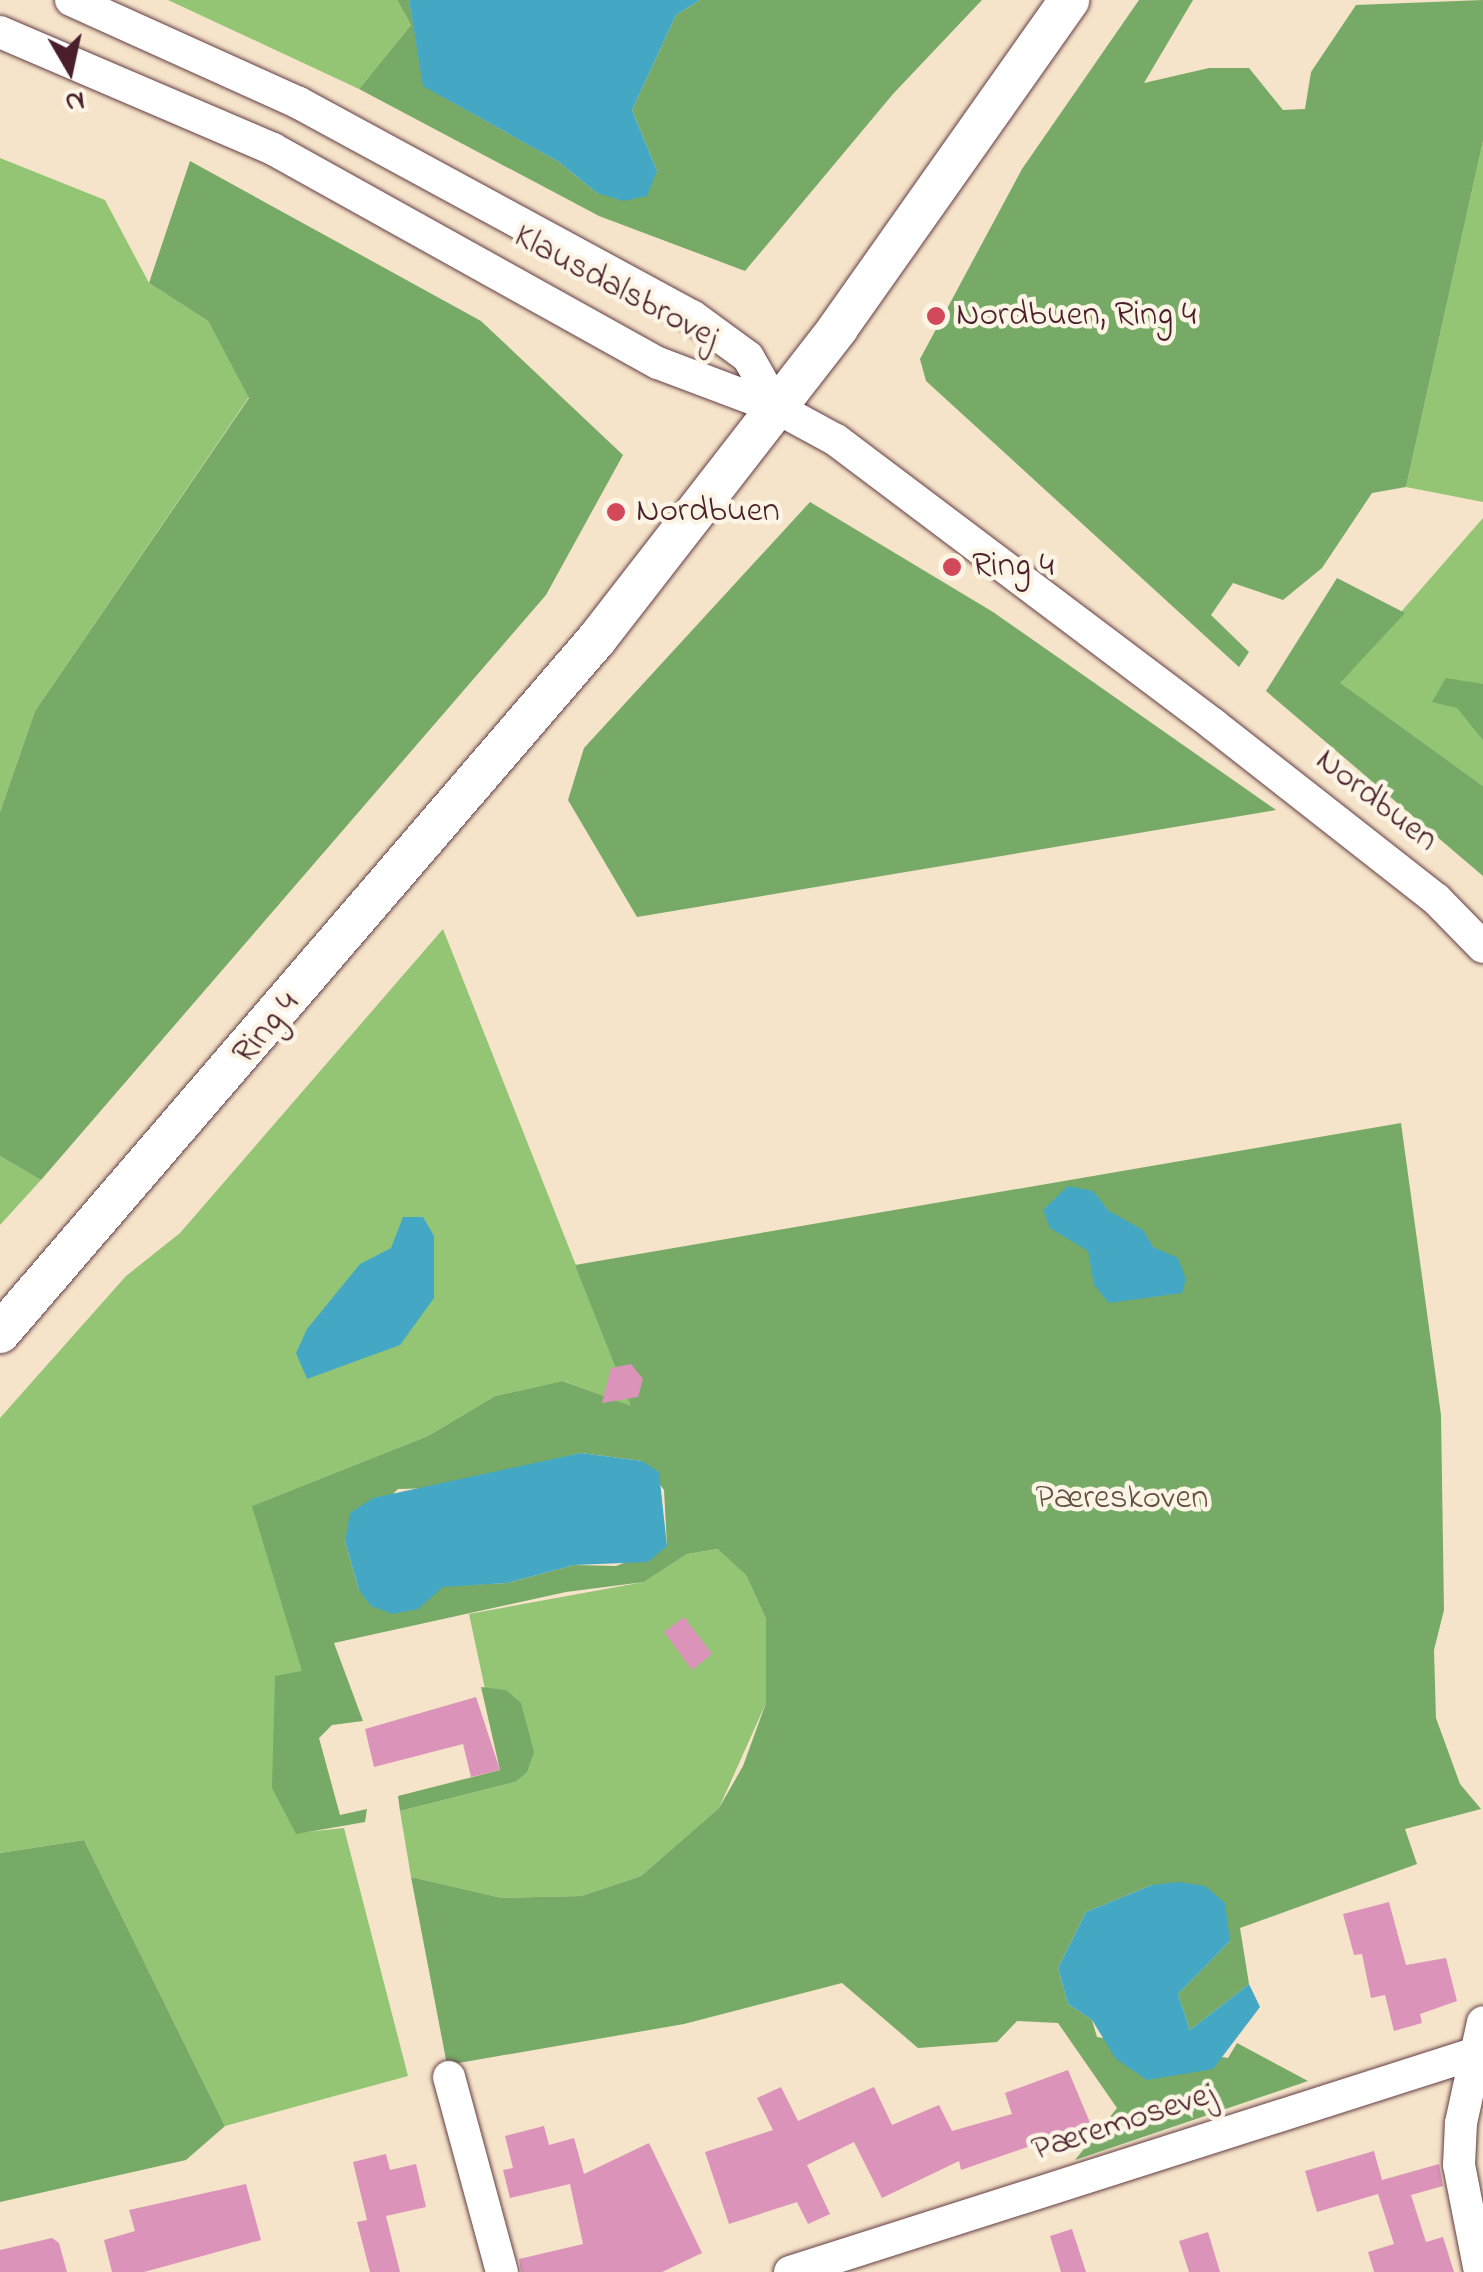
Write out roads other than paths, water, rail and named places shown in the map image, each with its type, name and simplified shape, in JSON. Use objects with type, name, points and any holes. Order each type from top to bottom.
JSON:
[{"type":"main road","name":"Ring 4","points":[[0,1334],[517,736],[777,408],[1068,0]]},
{"type":"street","name":"Klausdalsbrovej","points":[[71,0],[299,103],[692,316],[748,358],[777,408]]},
{"type":"street","name":"Klausdalsbrovej","points":[[0,32],[273,150],[658,364],[777,408]]},
{"type":"street","name":"Nordbuen","points":[[777,408],[845,446],[1214,725],[1436,899],[1483,946]]},
{"type":"street","points":[[1480,2272],[1459,2165],[1483,2022]]},
{"type":"street","name":"Pæremosevej","points":[[790,2272],[1478,2053]]},
{"type":"street","points":[[449,2077],[502,2272]]},
{"type":"water","points":[[409,0],[700,0],[676,15],[632,110],[657,171],[647,196],[623,201],[597,193],[559,162],[423,86]]},
{"type":"water","points":[[1068,1186],[1093,1191],[1109,1211],[1143,1230],[1153,1247],[1178,1258],[1186,1279],[1182,1293],[1109,1303],[1094,1285],[1088,1251],[1050,1228],[1043,1210]]},
{"type":"water","points":[[403,1217],[423,1217],[434,1236],[434,1298],[400,1345],[307,1379],[296,1353],[307,1329],[360,1264],[391,1248]]},
{"type":"water","points":[[581,1453],[642,1461],[659,1472],[667,1546],[648,1562],[574,1565],[507,1583],[443,1587],[418,1609],[393,1614],[371,1606],[359,1590],[345,1541],[350,1513],[373,1498]]},
{"type":"water","points":[[1179,1882],[1205,1886],[1225,1903],[1230,1941],[1178,1994],[1190,2030],[1249,1984],[1260,2007],[1213,2069],[1147,2080],[1116,2059],[1092,2020],[1068,2004],[1058,1968],[1086,1912],[1152,1885]]},
{"type":"place","name":"Nordbuen, Ring 4","points":[[936,316]]},
{"type":"place","name":"Nordbuen","points":[[616,512]]},
{"type":"place","name":"Ring 4","points":[[952,567]]},
{"type":"park label","name":"Pæreskoven","points":[[1122,1499]]}]
